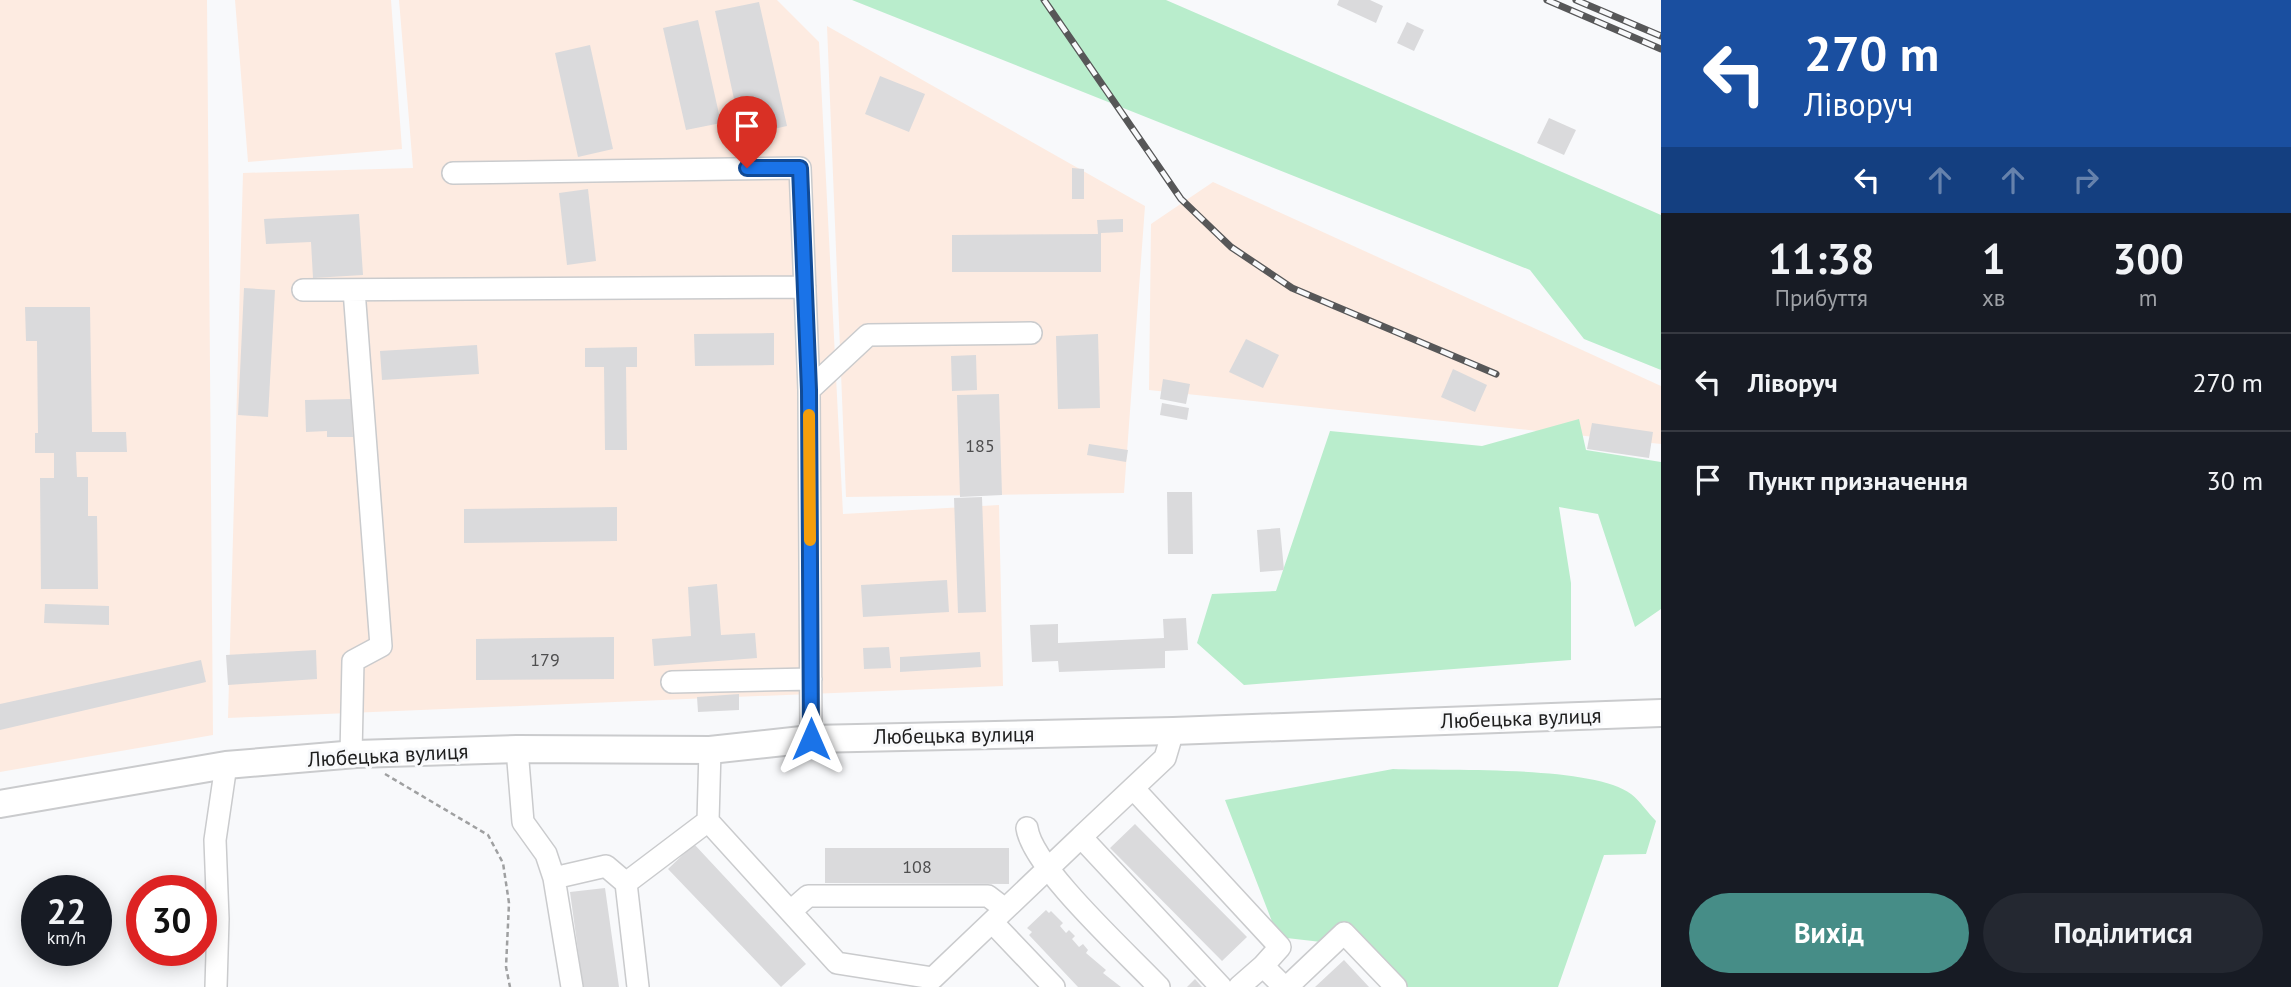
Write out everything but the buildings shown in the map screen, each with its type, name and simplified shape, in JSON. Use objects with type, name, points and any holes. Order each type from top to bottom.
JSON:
[{"type":"main road","name":"Любецька вулиця","points":[[0,804],[226,765],[354,754],[517,749],[710,750],[811,739],[1661,713]]},
{"type":"street","points":[[453,173],[800,168],[809,390],[811,739]]},
{"type":"street","points":[[303,290],[805,287]]},
{"type":"street","points":[[354,290],[381,646],[353,661],[354,754]]},
{"type":"street","points":[[809,390],[867,335],[1031,333]]},
{"type":"street","points":[[672,682],[811,678]]},
{"type":"street","points":[[710,750],[708,821],[792,910],[837,963],[933,978],[1166,758],[1173,730]]},
{"type":"street","points":[[517,749],[523,822],[546,854],[554,878],[572,987]]},
{"type":"street","points":[[216,987],[218,919],[215,840],[226,765]]},
{"type":"street","points":[[1133,788],[1280,947],[1239,987]]},
{"type":"street","points":[[626,883],[708,821]]},
{"type":"street","points":[[1027,828],[1029,842],[1049,870],[1159,987]]},
{"type":"street","points":[[1081,837],[1221,987]]},
{"type":"street","points":[[554,878],[606,866],[626,883],[638,987]]},
{"type":"street","points":[[792,910],[808,896],[988,896],[999,915],[1054,987]]},
{"type":"street","points":[[1262,966],[1285,987],[1344,933],[1396,987]]},
{"type":"path","points":[[354,754],[488,835],[503,863],[509,903],[506,967],[510,987]]},
{"type":"shaded area","points":[[0,0],[207,0],[213,735],[0,772]]},
{"type":"shaded area","points":[[235,0],[391,0],[402,149],[248,162]]},
{"type":"shaded area","points":[[399,0],[777,0],[819,42],[843,514],[999,505],[1003,686],[228,718],[243,173],[413,168]]},
{"type":"shaded area","points":[[827,26],[1145,206],[1124,493],[846,497]]},
{"type":"shaded area","points":[[1213,182],[1661,386],[1661,444],[1149,390],[1151,224]]},
{"type":"green space","points":[[852,0],[1166,0],[1661,215],[1661,370],[1584,339],[1530,270]]},
{"type":"green space","points":[[1579,419],[1586,450],[1661,462],[1661,609],[1635,627],[1598,514],[1559,507],[1571,583],[1571,660],[1244,685],[1197,643],[1212,594],[1276,591],[1330,431],[1482,446]]},
{"type":"green space","points":[[1393,769],[1517,771],[1585,778],[1612,785],[1631,794],[1656,821],[1646,854],[1604,855],[1558,987],[1387,987],[1356,946],[1278,937],[1225,800]]},
{"type":"railway","points":[[1044,0],[1181,199],[1231,247],[1292,288],[1496,374]]},
{"type":"railway","points":[[1547,0],[1661,49]]},
{"type":"railway","points":[[1576,0],[1661,36]]},
{"type":"slow traffic","points":[[809,415],[810,540]]},
{"type":"route","points":[[747,168],[800,168],[809,390],[811,739]]}]
